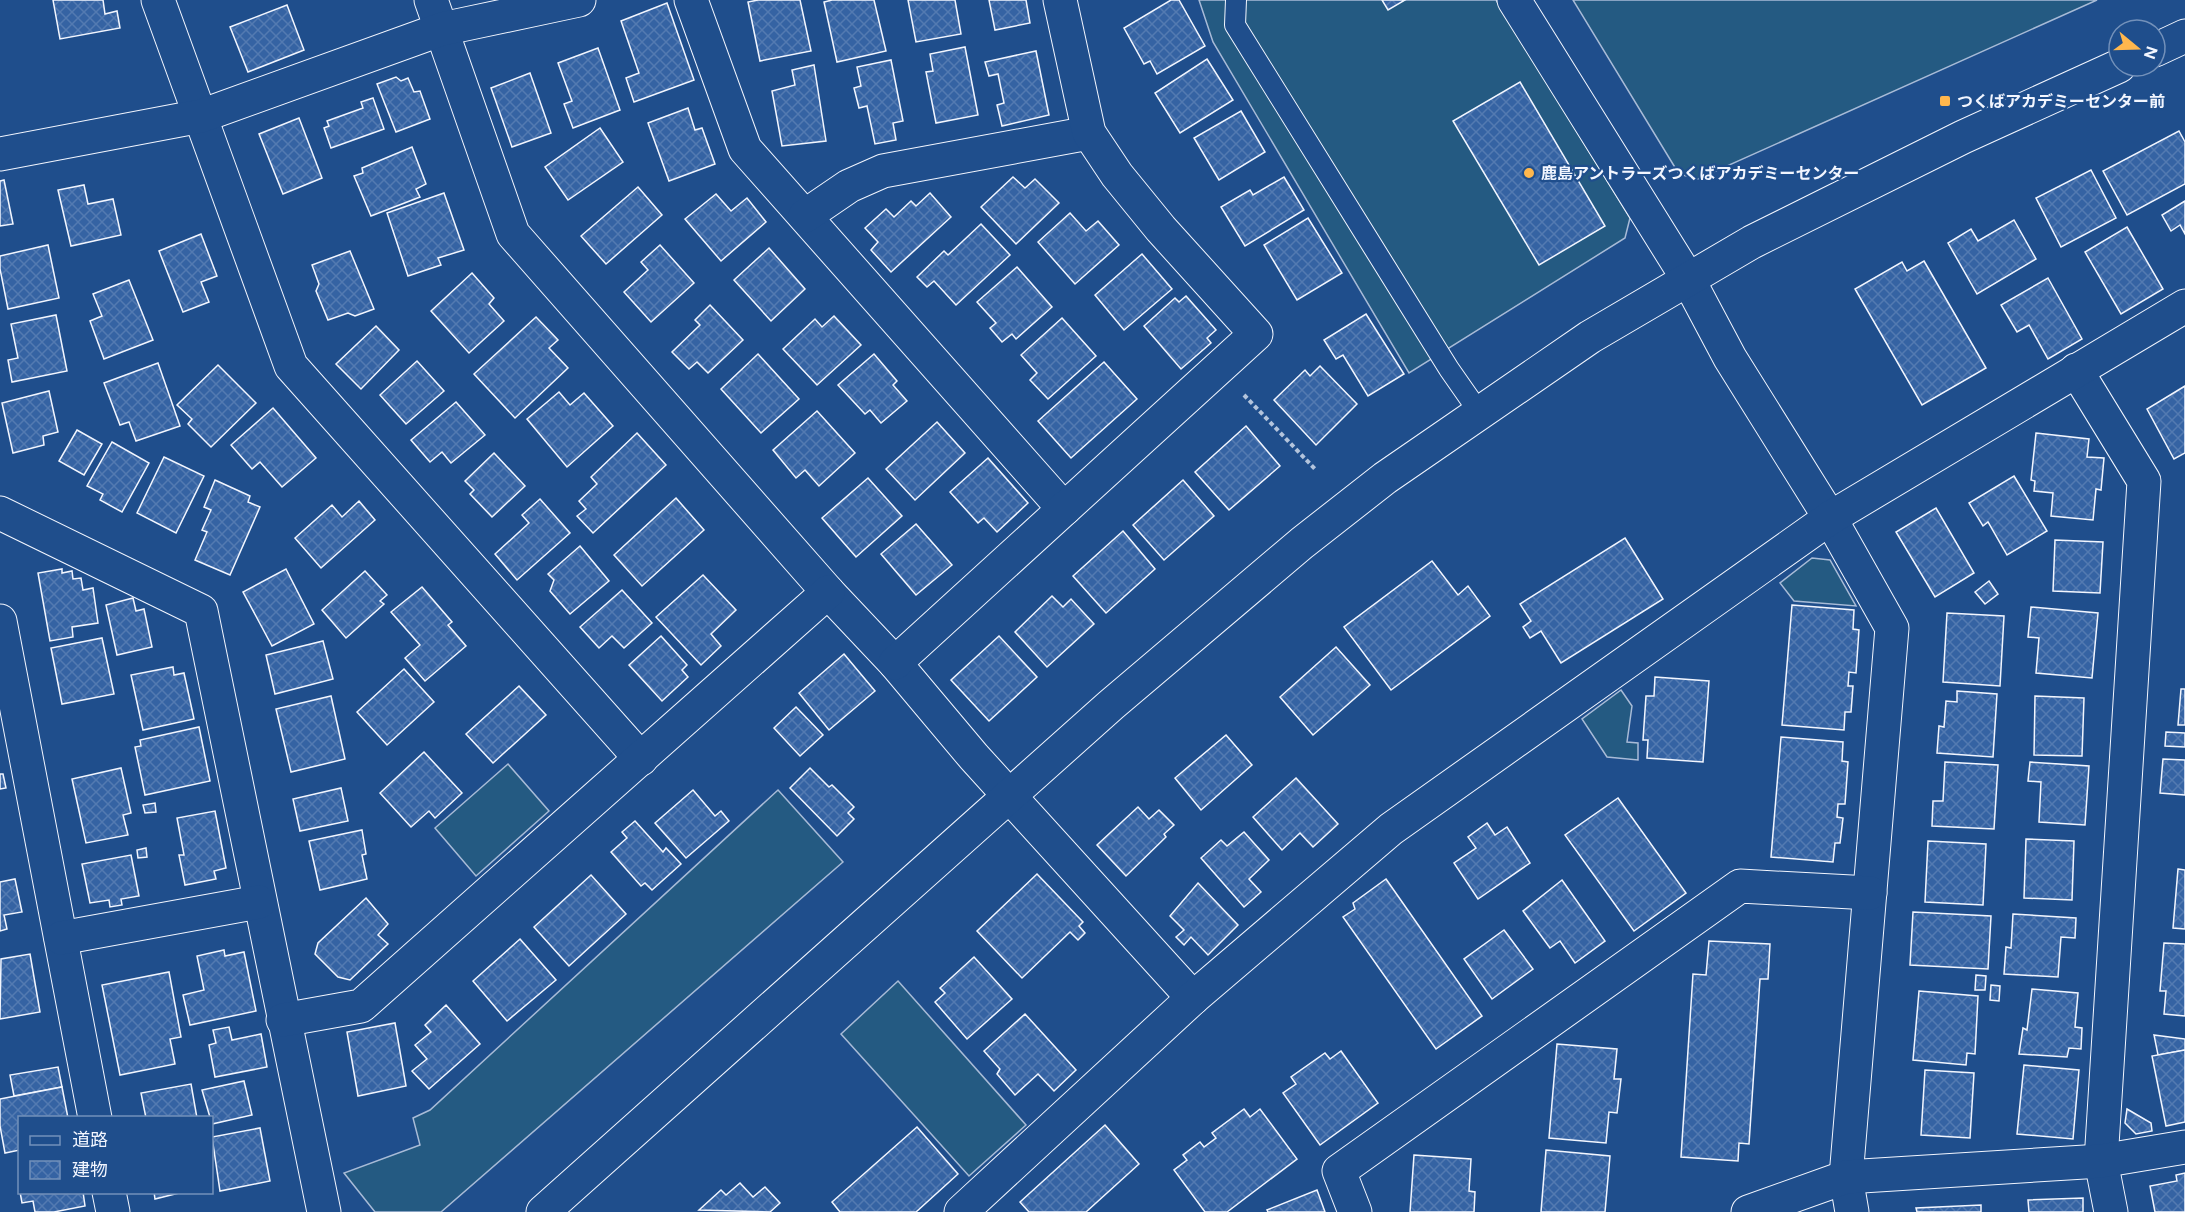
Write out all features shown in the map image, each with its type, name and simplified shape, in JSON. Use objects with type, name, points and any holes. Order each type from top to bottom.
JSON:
[{"type":"street","points":[[158,0],[291,366],[641,759]]},
{"type":"street","points":[[0,154],[201,116],[436,15],[579,0]]},
{"type":"street","points":[[691,0],[745,149],[1064,509]]},
{"type":"street","points":[[895,663],[1256,334],[1161,229],[1117,175],[1089,133],[1060,0]]},
{"type":"street","points":[[1514,0],[1688,279],[1730,358],[1830,518],[1892,628],[1846,1177],[1852,1212]]},
{"type":"street","points":[[436,15],[513,234],[828,591],[895,663],[974,757],[1192,998]]},
{"type":"street","points":[[2167,44],[2185,36]]},
{"type":"street","points":[[543,1212],[1111,705],[1302,543],[1385,478],[1590,337],[1688,279],[1843,196],[2107,72]]},
{"type":"street","points":[[805,216],[849,186],[884,171],[1089,133]]},
{"type":"street","points":[[974,1208],[1192,998],[1391,829],[1830,518],[2185,306]]},
{"type":"street","points":[[2076,370],[2144,481],[2101,1161],[2111,1212]]},
{"type":"street","points":[[0,513],[201,610],[321,1211]]},
{"type":"street","points":[[283,1020],[361,1006],[828,591]]},
{"type":"street","points":[[0,621],[95,1116]]},
{"type":"street","points":[[1354,1212],[1339,1171],[1740,885],[1870,893]]},
{"type":"street","points":[[61,938],[260,902]]},
{"type":"street","points":[[1748,1212],[1846,1177],[2101,1161],[2185,1147]]},
{"type":"street","points":[[109,1194],[113,1212]]},
{"type":"lane","points":[[1236,0],[1235,26],[1449,369],[1479,412]]},
{"type":"path","points":[[1218,369],[1315,469]]},
{"type":"shaded area","points":[[1199,0],[1496,0],[1630,218],[1625,238],[1409,373],[1213,42]]},
{"type":"shaded area","points":[[1573,0],[2097,0],[1698,179],[1679,174]]},
{"type":"shaded area","points":[[1812,558],[1830,560],[1856,606],[1794,601],[1780,583]]},
{"type":"shaded area","points":[[1621,690],[1632,706],[1627,742],[1638,743],[1638,760],[1607,757],[1582,719]]},
{"type":"shaded area","points":[[508,764],[549,811],[476,876],[435,828]]},
{"type":"shaded area","points":[[778,790],[843,862],[441,1212],[375,1212],[344,1173],[420,1145],[413,1118],[430,1110]]},
{"type":"shaded area","points":[[898,981],[1026,1125],[969,1176],[841,1034]]},
{"type":"building","points":[[53,0],[103,0],[105,14],[117,11],[120,28],[60,39]]},
{"type":"building","points":[[800,0],[811,51],[760,61],[748,2]]},
{"type":"building","points":[[874,0],[886,51],[837,62],[824,2]]},
{"type":"building","points":[[908,0],[955,0],[961,34],[916,42]]},
{"type":"building","points":[[989,0],[1026,0],[1030,23],[995,30]]},
{"type":"building","points":[[1171,0],[1179,0],[1205,46],[1157,74],[1150,61],[1144,64],[1124,28]]},
{"type":"building","points":[[1382,0],[1405,0],[1388,10]]},
{"type":"building","points":[[667,3],[694,80],[634,102],[626,78],[639,73],[621,21]]},
{"type":"building","points":[[287,5],[304,50],[248,72],[230,27]]},
{"type":"building","points":[[965,47],[978,115],[936,123],[926,72],[933,71],[930,54]]},
{"type":"building","points":[[598,48],[620,110],[573,128],[564,104],[572,101],[558,63]]},
{"type":"building","points":[[1036,51],[1049,115],[1002,126],[997,105],[1004,103],[998,74],[989,76],[985,62]]},
{"type":"building","points":[[1207,59],[1233,100],[1180,133],[1155,93]]},
{"type":"building","points":[[891,60],[903,121],[893,123],[896,140],[875,144],[867,106],[859,108],[854,88],[861,86],[857,67]]},
{"type":"building","points":[[814,65],[826,141],[782,146],[772,91],[795,85],[792,70]]},
{"type":"building","points":[[530,73],[551,133],[512,147],[491,88]]},
{"type":"building","points":[[396,77],[401,81],[408,78],[414,92],[420,91],[430,119],[396,132],[377,84]]},
{"type":"building","name":"鹿島アントラーズつくばアカデミーセンター","points":[[1520,82],[1605,226],[1539,265],[1453,121]]},
{"type":"building","points":[[373,98],[384,129],[331,148],[324,128],[329,126],[327,121],[363,108],[361,102]]},
{"type":"building","points":[[688,108],[695,130],[702,128],[715,164],[669,181],[648,123]]},
{"type":"building","points":[[1241,111],[1265,152],[1219,180],[1194,138]]},
{"type":"building","points":[[299,118],[322,178],[283,194],[259,134]]},
{"type":"building","points":[[600,128],[623,162],[568,200],[545,167]]},
{"type":"building","points":[[2179,131],[2185,142],[2185,184],[2127,215],[2103,171]]},
{"type":"building","points":[[412,147],[426,184],[416,189],[420,197],[371,216],[354,176],[363,173],[362,168]]},
{"type":"building","points":[[2091,170],[2116,218],[2061,247],[2036,198]]},
{"type":"building","points":[[1013,177],[1025,188],[1035,179],[1059,203],[1016,244],[981,207]]},
{"type":"building","points":[[1284,177],[1304,210],[1245,246],[1221,207],[1250,190],[1253,195]]},
{"type":"building","points":[[4,180],[13,224],[0,226],[0,181]]},
{"type":"building","points":[[84,185],[88,204],[113,199],[121,235],[71,246],[58,190]]},
{"type":"building","points":[[638,187],[662,215],[606,264],[581,236]]},
{"type":"building","points":[[444,193],[464,250],[438,258],[441,265],[408,276],[387,213]]},
{"type":"building","points":[[930,193],[951,217],[891,272],[871,250],[878,242],[865,228],[886,209],[894,217],[911,201],[916,206]]},
{"type":"building","points":[[716,194],[731,211],[747,198],[766,222],[721,261],[685,219]]},
{"type":"building","points":[[2185,201],[2185,234],[2180,225],[2171,231],[2162,215]]},
{"type":"building","points":[[1070,213],[1086,231],[1098,221],[1119,245],[1075,284],[1038,242]]},
{"type":"building","points":[[1308,218],[1342,273],[1297,300],[1264,245]]},
{"type":"building","points":[[2014,220],[2036,259],[1977,294],[1948,243],[1971,229],[1978,241]]},
{"type":"building","points":[[981,224],[1010,255],[956,305],[934,281],[927,287],[917,277],[944,251],[948,255]]},
{"type":"building","points":[[2127,227],[2163,289],[2121,314],[2085,252]]},
{"type":"building","points":[[201,234],[217,276],[201,282],[209,302],[183,312],[159,251]]},
{"type":"building","points":[[48,245],[59,298],[8,309],[0,269],[0,256]]},
{"type":"building","points":[[660,245],[694,283],[651,322],[624,292],[648,270],[641,262]]},
{"type":"building","points":[[769,248],[805,289],[771,321],[734,280]]},
{"type":"building","points":[[350,251],[374,309],[355,316],[348,313],[328,320],[316,291],[319,284],[312,265]]},
{"type":"building","points":[[1142,254],[1172,289],[1124,330],[1095,295]]},
{"type":"building","points":[[1924,261],[1986,368],[1922,405],[1855,289],[1902,262],[1907,271]]},
{"type":"building","points":[[1017,267],[1052,307],[1016,339],[1012,334],[1002,342],[990,328],[996,323],[977,302]]},
{"type":"building","points":[[472,273],[494,298],[489,304],[504,321],[469,353],[431,311]]},
{"type":"building","points":[[2048,278],[2082,339],[2048,359],[2029,325],[2017,332],[2001,305]]},
{"type":"building","points":[[129,280],[153,340],[104,359],[90,321],[102,316],[93,294]]},
{"type":"building","points":[[1186,296],[1216,330],[1207,338],[1211,343],[1181,369],[1144,326],[1175,298],[1179,302]]},
{"type":"building","points":[[710,305],[743,340],[708,373],[697,362],[689,369],[672,352],[700,325],[695,320]]},
{"type":"building","points":[[1366,314],[1404,374],[1368,396],[1343,355],[1336,359],[1324,340]]},
{"type":"building","points":[[56,315],[67,371],[12,382],[8,360],[18,358],[11,324]]},
{"type":"building","points":[[834,316],[861,345],[817,385],[783,349],[815,319],[822,327]]},
{"type":"building","points":[[536,317],[558,340],[549,348],[568,368],[515,418],[474,374]]},
{"type":"building","points":[[1062,318],[1096,356],[1048,399],[1030,380],[1037,373],[1021,355]]},
{"type":"building","points":[[376,326],[399,350],[361,389],[336,364]]},
{"type":"building","points":[[758,354],[799,399],[761,433],[721,389]]},
{"type":"building","points":[[874,354],[897,381],[893,385],[907,401],[881,423],[870,410],[865,414],[838,385]]},
{"type":"building","points":[[417,361],[444,391],[406,424],[380,395]]},
{"type":"building","points":[[1104,362],[1137,399],[1071,458],[1038,421]]},
{"type":"building","points":[[158,363],[180,426],[136,441],[129,422],[120,425],[104,383]]},
{"type":"building","points":[[218,365],[256,403],[211,447],[188,424],[192,419],[177,405]]},
{"type":"building","points":[[1320,366],[1357,404],[1316,445],[1274,400],[1305,370],[1310,376]]},
{"type":"building","points":[[2185,386],[2185,453],[2174,459],[2147,409]]},
{"type":"building","points":[[49,391],[58,432],[43,436],[44,445],[13,453],[2,403]]},
{"type":"building","points":[[559,392],[570,405],[584,393],[613,426],[567,467],[527,419]]},
{"type":"building","points":[[456,402],[485,435],[451,463],[442,452],[430,462],[411,440]]},
{"type":"building","points":[[273,408],[316,458],[282,487],[260,462],[252,469],[231,445]]},
{"type":"building","points":[[817,411],[855,453],[819,486],[805,470],[796,478],[773,450]]},
{"type":"building","points":[[937,422],[965,453],[915,500],[886,469]]},
{"type":"building","points":[[1246,426],[1280,466],[1229,510],[1195,472]]},
{"type":"building","points":[[77,430],[102,444],[84,475],[59,461]]},
{"type":"building","points":[[637,433],[666,465],[593,533],[577,516],[586,509],[579,501],[597,484],[591,477]]},
{"type":"building","points":[[2036,433],[2089,439],[2087,457],[2104,458],[2101,490],[2096,489],[2093,520],[2051,516],[2053,493],[2034,491],[2035,481],[2031,480]]},
{"type":"building","points":[[112,442],[149,463],[122,512],[100,500],[103,494],[87,486]]},
{"type":"building","points":[[494,453],[525,486],[492,517],[470,494],[474,490],[465,481]]},
{"type":"building","points":[[164,457],[204,476],[176,533],[137,513]]},
{"type":"building","points":[[988,458],[1028,503],[997,532],[984,518],[978,523],[950,492]]},
{"type":"building","points":[[2014,476],[2047,531],[2007,555],[1988,522],[1983,526],[1969,503]]},
{"type":"building","points":[[868,478],[902,516],[856,557],[822,518]]},
{"type":"building","points":[[215,480],[250,496],[248,502],[260,507],[230,575],[195,560],[207,532],[202,530],[211,510],[204,507]]},
{"type":"building","points":[[1183,480],[1214,516],[1164,560],[1133,525]]},
{"type":"building","points":[[676,498],[704,530],[642,586],[614,555]]},
{"type":"building","points":[[540,499],[570,533],[517,580],[495,554],[529,523],[522,515]]},
{"type":"building","points":[[359,501],[375,520],[321,568],[295,538],[332,505],[342,517]]},
{"type":"building","points":[[1936,508],[1974,573],[1935,597],[1896,532]]},
{"type":"building","points":[[916,524],[952,565],[916,595],[881,554]]},
{"type":"building","points":[[1123,531],[1155,569],[1106,613],[1073,576]]},
{"type":"building","points":[[1625,538],[1663,599],[1561,663],[1541,631],[1530,638],[1523,627],[1531,621],[1520,604]]},
{"type":"building","points":[[2055,540],[2103,542],[2100,593],[2053,591]]},
{"type":"building","points":[[580,546],[609,581],[570,614],[550,591],[554,580],[548,574]]},
{"type":"building","points":[[1432,561],[1458,595],[1468,586],[1490,616],[1391,690],[1344,627]]},
{"type":"building","points":[[62,569],[62,573],[72,571],[73,579],[81,578],[83,590],[93,588],[98,623],[72,627],[73,637],[50,641],[38,573]]},
{"type":"building","points":[[286,569],[314,624],[272,646],[243,592]]},
{"type":"building","points":[[365,571],[387,595],[380,601],[384,604],[346,638],[322,610]]},
{"type":"building","points":[[703,575],[736,610],[711,634],[721,646],[701,665],[656,617]]},
{"type":"building","points":[[1989,581],[1998,594],[1985,604],[1975,592]]},
{"type":"building","points":[[422,587],[452,622],[448,625],[466,646],[425,681],[405,658],[420,645],[391,612]]},
{"type":"building","points":[[622,590],[652,623],[624,648],[612,636],[599,648],[580,627]]},
{"type":"building","points":[[1052,596],[1063,607],[1071,599],[1094,624],[1047,667],[1015,632]]},
{"type":"building","points":[[133,598],[136,611],[144,609],[152,647],[117,655],[106,605]]},
{"type":"building","points":[[1792,605],[1854,610],[1853,629],[1859,630],[1856,673],[1849,672],[1848,686],[1853,686],[1851,712],[1845,712],[1844,730],[1782,725]]},
{"type":"building","points":[[2031,607],[2098,613],[2092,678],[2036,673],[2039,638],[2028,637]]},
{"type":"building","points":[[1947,613],[2004,616],[2000,686],[1943,682]]},
{"type":"building","points":[[661,636],[687,665],[682,670],[688,677],[662,701],[629,665]]},
{"type":"building","points":[[999,636],[1037,677],[989,721],[951,680]]},
{"type":"building","points":[[102,638],[114,694],[62,704],[51,648]]},
{"type":"building","points":[[323,641],[333,679],[275,694],[266,655]]},
{"type":"building","points":[[1336,647],[1370,685],[1313,735],[1280,697]]},
{"type":"building","points":[[844,654],[875,691],[829,730],[799,693]]},
{"type":"building","points":[[173,667],[174,675],[184,673],[194,719],[143,730],[131,675]]},
{"type":"building","points":[[404,669],[434,702],[387,745],[357,712]]},
{"type":"building","points":[[1655,677],[1709,681],[1703,762],[1647,758],[1648,740],[1643,740],[1646,696],[1654,696]]},
{"type":"building","points":[[519,686],[546,715],[493,763],[466,734]]},
{"type":"building","points":[[2181,689],[2185,689],[2185,725],[2178,725]]},
{"type":"building","points":[[1957,691],[1997,694],[1993,757],[1937,753],[1939,726],[1944,727],[1946,701],[1957,702]]},
{"type":"building","points":[[331,696],[345,759],[291,772],[276,709]]},
{"type":"building","points":[[2035,696],[2084,698],[2082,756],[2034,755]]},
{"type":"building","points":[[796,707],[823,735],[800,756],[774,728]]},
{"type":"building","points":[[199,727],[210,781],[145,795],[135,747],[141,746],[140,740]]},
{"type":"building","points":[[2166,732],[2185,733],[2185,747],[2165,746]]},
{"type":"building","points":[[1226,735],[1252,765],[1201,810],[1175,778]]},
{"type":"building","points":[[1781,737],[1843,742],[1842,761],[1848,762],[1845,804],[1838,804],[1837,817],[1843,818],[1840,843],[1835,843],[1833,862],[1771,857]]},
{"type":"building","points":[[424,752],[462,793],[435,818],[429,811],[411,827],[380,793]]},
{"type":"building","points":[[2163,759],[2185,760],[2185,795],[2160,793]]},
{"type":"building","points":[[1945,762],[1998,765],[1994,829],[1932,826],[1933,801],[1943,801]]},
{"type":"building","points":[[2030,762],[2089,766],[2085,825],[2039,822],[2041,782],[2028,781]]},
{"type":"building","points":[[121,768],[131,813],[123,815],[128,835],[86,843],[72,779]]},
{"type":"building","points":[[810,768],[829,787],[832,785],[854,807],[848,813],[854,819],[837,836],[790,788]]},
{"type":"building","points":[[0,774],[3,774],[6,788],[0,789]]},
{"type":"building","points":[[1296,778],[1338,824],[1313,847],[1300,833],[1282,850],[1253,817]]},
{"type":"building","points":[[341,788],[348,821],[300,831],[293,799]]},
{"type":"building","points":[[693,790],[715,816],[721,811],[729,821],[686,858],[655,823]]},
{"type":"building","points":[[1618,798],[1686,893],[1634,931],[1565,835]]},
{"type":"building","points":[[155,803],[156,812],[145,813],[143,805]]},
{"type":"building","points":[[1138,807],[1149,819],[1159,810],[1174,825],[1164,834],[1166,837],[1126,876],[1097,845]]},
{"type":"building","points":[[215,811],[226,868],[214,871],[216,879],[185,885],[179,855],[184,855],[177,818]]},
{"type":"building","points":[[635,821],[663,852],[666,848],[681,864],[652,890],[645,883],[641,886],[611,852],[627,838],[622,832]]},
{"type":"building","points":[[1487,823],[1495,835],[1507,827],[1530,863],[1478,899],[1454,863],[1476,848],[1468,837]]},
{"type":"building","points":[[362,830],[366,854],[362,855],[367,879],[320,890],[309,841]]},
{"type":"building","points":[[1244,832],[1269,860],[1249,879],[1261,892],[1244,907],[1201,858],[1221,840],[1227,846]]},
{"type":"building","points":[[2026,839],[2074,841],[2072,900],[2024,898]]},
{"type":"building","points":[[1928,841],[1986,844],[1983,905],[1925,902]]},
{"type":"building","points":[[146,848],[147,857],[138,858],[137,850]]},
{"type":"building","points":[[131,855],[139,896],[121,899],[122,905],[110,907],[109,900],[90,903],[82,864]]},
{"type":"building","points":[[2178,869],[2185,870],[2185,929],[2173,928]]},
{"type":"building","points":[[1037,874],[1083,922],[1079,926],[1085,933],[1078,940],[1070,932],[1022,978],[977,931]]},
{"type":"building","points":[[591,875],[626,914],[569,966],[534,927]]},
{"type":"building","points":[[15,879],[22,912],[4,915],[7,929],[0,931],[0,882]]},
{"type":"building","points":[[1386,879],[1482,1016],[1436,1049],[1343,917],[1355,909],[1353,903]]},
{"type":"building","points":[[1562,880],[1605,941],[1575,963],[1560,941],[1550,948],[1523,911]]},
{"type":"building","points":[[1198,883],[1238,925],[1208,955],[1191,937],[1184,945],[1176,937],[1184,930],[1170,916]]},
{"type":"building","points":[[366,898],[388,924],[378,935],[388,944],[350,980],[338,977],[315,954],[318,943]]},
{"type":"building","points":[[1913,912],[1991,916],[1988,969],[1910,965]]},
{"type":"building","points":[[2013,914],[2076,918],[2075,938],[2061,937],[2058,977],[2004,974],[2006,947],[2011,948]]},
{"type":"building","points":[[1504,930],[1533,969],[1492,999],[1464,959]]},
{"type":"building","points":[[520,939],[556,980],[507,1021],[473,981]]},
{"type":"building","points":[[1709,941],[1770,944],[1768,979],[1760,979],[1749,1144],[1739,1143],[1738,1161],[1681,1157],[1693,974],[1706,975]]},
{"type":"building","points":[[2164,943],[2185,944],[2185,1016],[2164,1014],[2166,991],[2160,991]]},
{"type":"building","points":[[224,950],[225,956],[244,952],[256,1011],[190,1025],[183,995],[204,990],[197,956]]},
{"type":"building","points":[[30,954],[40,1012],[0,1019],[1,959]]},
{"type":"building","points":[[974,957],[1012,999],[967,1039],[935,1002],[945,993],[940,988]]},
{"type":"building","points":[[169,972],[181,1037],[170,1039],[175,1064],[120,1075],[102,985]]},
{"type":"building","points":[[1976,975],[1986,976],[1985,990],[1975,990]]},
{"type":"building","points":[[1991,985],[2000,986],[1999,1001],[1990,1000]]},
{"type":"building","points":[[2032,989],[2078,993],[2075,1027],[2082,1028],[2081,1049],[2069,1048],[2067,1057],[2019,1054],[2023,1028],[2027,1030]]},
{"type":"building","points":[[1919,991],[1978,996],[1975,1054],[1967,1053],[1966,1065],[1913,1060]]},
{"type":"building","points":[[446,1005],[480,1044],[429,1089],[412,1071],[427,1059],[415,1045],[431,1032],[425,1025]]},
{"type":"building","points":[[1025,1014],[1076,1070],[1054,1091],[1038,1074],[1015,1095],[997,1074],[1000,1069],[984,1051]]},
{"type":"building","points":[[395,1023],[406,1086],[358,1096],[347,1032]]},
{"type":"building","points":[[229,1027],[232,1040],[261,1034],[267,1067],[215,1077],[209,1045],[216,1043],[213,1030]]},
{"type":"building","points":[[2154,1035],[2185,1039],[2185,1050],[2158,1055]]},
{"type":"building","points":[[1557,1044],[1617,1049],[1614,1079],[1621,1079],[1617,1113],[1609,1112],[1606,1143],[1549,1138]]},
{"type":"building","points":[[2185,1050],[2185,1122],[2166,1126],[2152,1056]]},
{"type":"building","points":[[1341,1051],[1378,1103],[1320,1145],[1283,1093],[1296,1084],[1291,1077],[1325,1053],[1330,1059]]},
{"type":"building","points":[[2024,1065],[2079,1070],[2073,1139],[2017,1134]]},
{"type":"building","points":[[58,1067],[62,1087],[14,1096],[10,1075]]},
{"type":"building","points":[[1925,1070],[1974,1073],[1970,1138],[1921,1135]]},
{"type":"building","points":[[244,1081],[252,1115],[213,1124],[213,1116],[210,1116],[202,1090]]},
{"type":"building","points":[[191,1084],[197,1116],[146,1116],[141,1093]]},
{"type":"building","points":[[62,1087],[68,1116],[18,1116],[18,1150],[5,1153],[0,1126],[0,1099]]},
{"type":"building","points":[[1244,1109],[1250,1117],[1260,1109],[1297,1159],[1227,1212],[1205,1212],[1174,1170],[1187,1160],[1183,1155],[1200,1142],[1204,1147],[1216,1138],[1212,1133]]},
{"type":"building","points":[[2127,1109],[2151,1123],[2152,1131],[2136,1134],[2125,1123]]},
{"type":"building","points":[[1105,1125],[1139,1164],[1086,1212],[1029,1212],[1020,1202]]},
{"type":"building","points":[[917,1127],[958,1174],[916,1212],[840,1212],[832,1202]]},
{"type":"building","points":[[260,1128],[270,1181],[220,1191],[213,1137]]},
{"type":"building","points":[[1546,1150],[1610,1156],[1605,1212],[1541,1212]]},
{"type":"building","points":[[1414,1155],[1471,1159],[1469,1191],[1475,1192],[1474,1212],[1410,1212]]},
{"type":"building","points":[[2185,1173],[2185,1212],[2155,1212],[2150,1186],[2177,1181],[2176,1175]]},
{"type":"building","points":[[740,1183],[753,1197],[765,1187],[780,1203],[770,1212],[699,1210],[721,1190],[726,1195]]},
{"type":"building","points":[[1317,1190],[1325,1212],[1268,1212],[1267,1210]]},
{"type":"building","points":[[20,1194],[83,1194],[85,1206],[54,1212],[35,1212],[33,1201],[22,1203]]},
{"type":"building","points":[[154,1194],[175,1194],[155,1199]]},
{"type":"building","points":[[2083,1198],[2083,1212],[2029,1212],[2028,1200]]},
{"type":"building","points":[[1981,1205],[1981,1212],[1917,1212],[1916,1208]]},
{"type":"place","name":"つくばアカデミーセンター前","points":[[1945,101]]},
{"type":"place","name":"鹿島アントラーズつくばアカデミーセンター","points":[[1529,173]]}]
